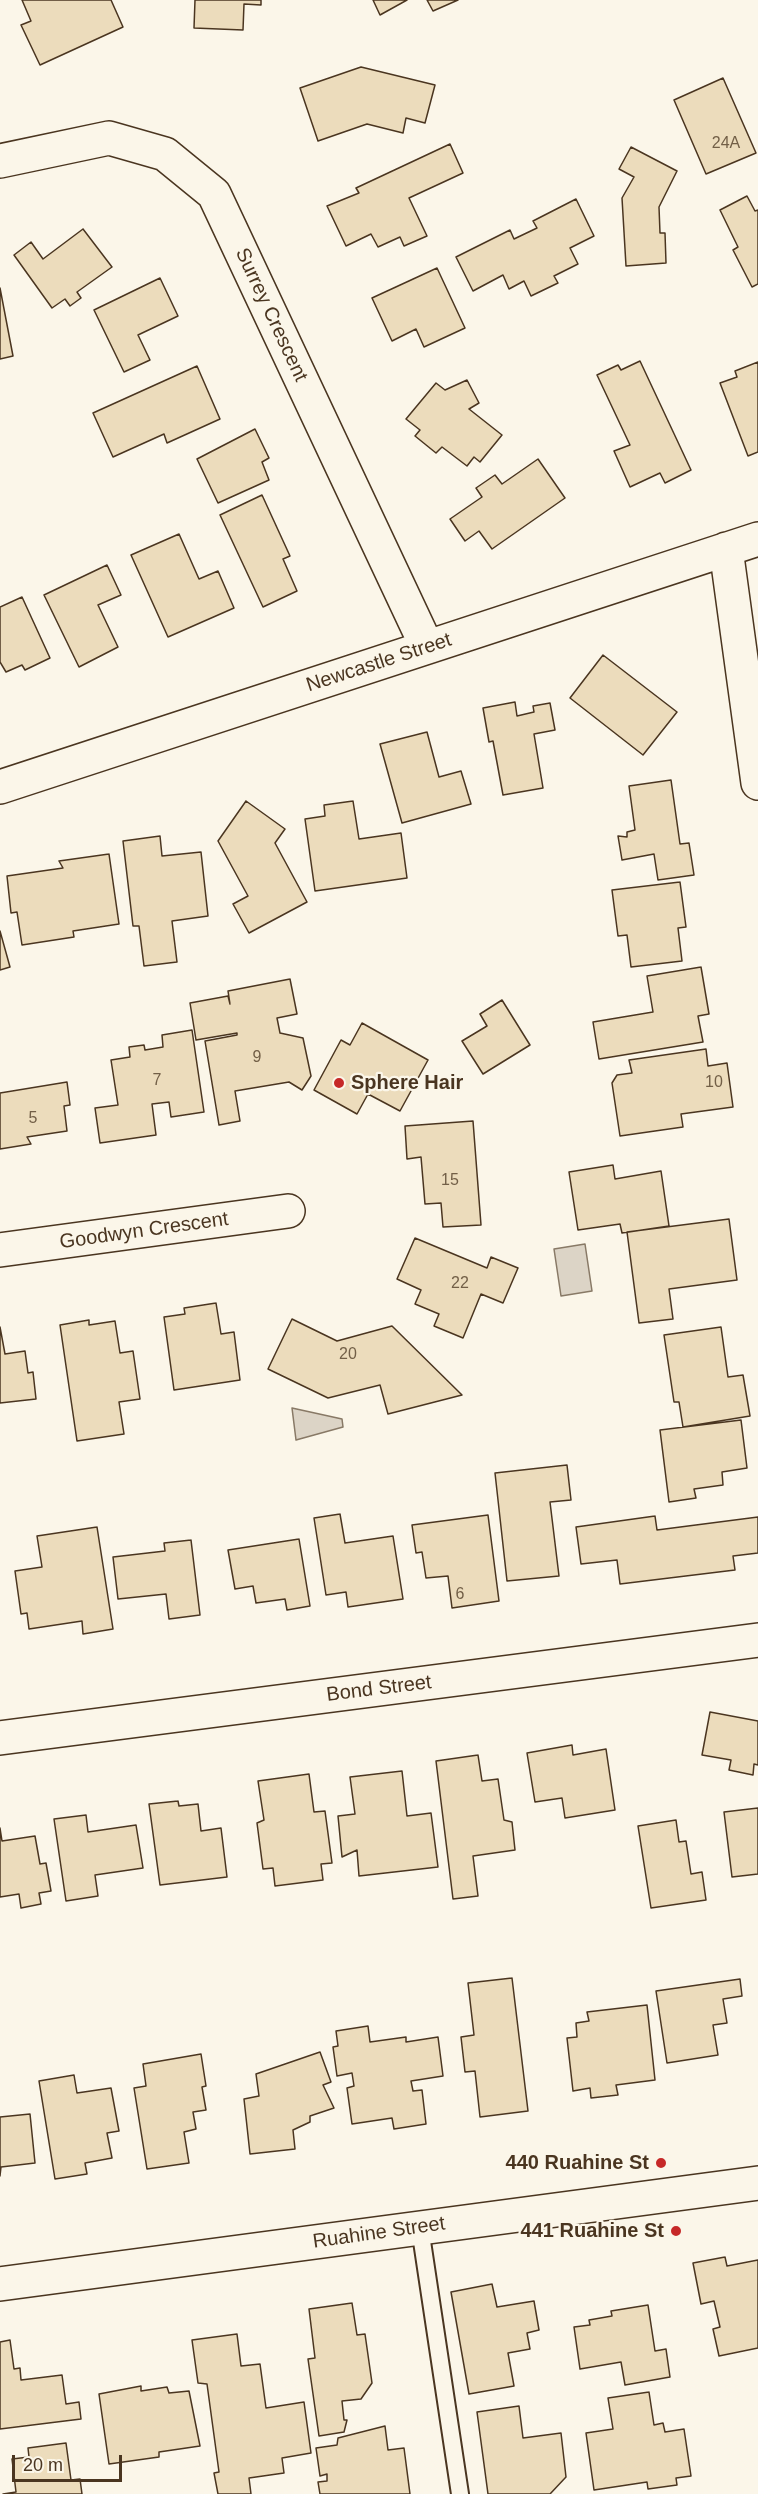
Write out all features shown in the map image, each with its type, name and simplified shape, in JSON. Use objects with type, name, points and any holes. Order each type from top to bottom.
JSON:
[{"type":"street","name":"Surrey Crescent","points":[[0,161],[109,138],[165,154],[214,194],[427,647]]},
{"type":"street","name":"Newcastle Street","points":[[0,787],[758,539]]},
{"type":"street","points":[[726,549],[758,783]]},
{"type":"street","name":"Goodwyn Crescent","points":[[0,1250],[288,1211]]},
{"type":"street","name":"Bond Street","points":[[0,1738],[758,1640]]},
{"type":"street","name":"Ruahine Street","points":[[0,2284],[758,2183]]},
{"type":"lane","points":[[420,2228],[460,2494]]},
{"type":"shaded area","points":[[585,1244],[592,1291],[561,1296],[554,1249]]},
{"type":"shaded area","points":[[292,1408],[342,1419],[343,1427],[296,1440]]},
{"type":"building","points":[[22,0],[111,0],[123,27],[40,65],[21,25],[31,21]]},
{"type":"building","points":[[195,0],[261,0],[261,5],[244,4],[243,30],[194,28]]},
{"type":"building","points":[[373,0],[407,0],[380,15]]},
{"type":"building","points":[[427,0],[458,0],[433,11]]},
{"type":"building","points":[[361,67],[435,85],[425,123],[406,118],[403,133],[367,124],[318,141],[300,88]]},
{"type":"building","points":[[723,78],[756,153],[706,174],[674,100]]},
{"type":"building","points":[[450,144],[463,173],[409,198],[427,236],[404,246],[400,237],[378,247],[371,234],[346,246],[327,206],[359,193],[356,188]]},
{"type":"building","points":[[631,147],[677,171],[659,207],[660,233],[665,233],[666,263],[626,266],[622,198],[634,177],[619,169]]},
{"type":"building","points":[[747,196],[755,211],[758,210],[758,284],[752,287],[733,250],[738,247],[720,210]]},
{"type":"building","points":[[576,199],[594,236],[570,248],[578,264],[554,276],[558,283],[531,296],[524,281],[509,289],[503,275],[473,291],[456,257],[510,230],[514,239],[537,228],[533,221]]},
{"type":"building","points":[[83,229],[112,267],[77,292],[81,298],[70,306],[65,299],[52,308],[14,255],[31,242],[43,259]]},
{"type":"building","points":[[437,268],[465,328],[424,347],[416,329],[392,341],[372,298]]},
{"type":"building","points":[[160,278],[178,316],[138,335],[150,360],[124,372],[94,310]]},
{"type":"building","points":[[0,288],[13,356],[0,359]]},
{"type":"building","points":[[640,361],[691,470],[665,483],[660,473],[630,487],[614,451],[630,445],[597,375],[618,365],[621,370]]},
{"type":"building","points":[[758,362],[758,452],[748,456],[720,383],[737,377],[735,371]]},
{"type":"building","points":[[197,366],[220,419],[167,443],[164,434],[113,457],[93,413]]},
{"type":"building","points":[[467,380],[479,403],[469,409],[502,435],[480,462],[474,457],[467,466],[442,447],[436,453],[415,436],[420,430],[406,419],[436,383],[445,390]]},
{"type":"building","points":[[255,429],[269,458],[262,462],[269,480],[218,503],[197,459]]},
{"type":"building","points":[[538,459],[565,498],[492,549],[479,531],[465,541],[450,519],[482,497],[476,488],[495,475],[502,484]]},
{"type":"building","points":[[262,495],[290,556],[283,559],[297,591],[263,607],[220,515]]},
{"type":"building","points":[[179,534],[199,579],[218,571],[234,608],[168,637],[131,555]]},
{"type":"building","points":[[107,565],[121,595],[98,605],[118,647],[79,667],[44,595]]},
{"type":"building","points":[[22,597],[50,658],[25,670],[22,665],[6,672],[0,662],[0,607]]},
{"type":"building","points":[[603,655],[677,712],[643,755],[570,698]]},
{"type":"building","points":[[515,702],[517,716],[534,712],[533,706],[550,703],[555,730],[534,734],[543,788],[503,795],[493,741],[489,742],[483,708]]},
{"type":"building","points":[[427,732],[439,777],[461,771],[471,804],[402,823],[380,744]]},
{"type":"building","points":[[671,780],[680,844],[689,843],[694,875],[658,880],[654,854],[622,860],[618,836],[627,837],[627,832],[635,830],[629,786]]},
{"type":"building","points":[[246,801],[285,829],[275,843],[307,902],[249,933],[233,904],[248,896],[218,841]]},
{"type":"building","points":[[353,801],[359,839],[401,833],[407,878],[315,891],[305,819],[325,816],[324,805]]},
{"type":"building","points":[[160,836],[162,856],[201,852],[208,916],[172,921],[177,962],[144,966],[139,926],[133,926],[123,841]]},
{"type":"building","points":[[109,854],[119,924],[73,931],[74,937],[22,945],[17,912],[11,913],[7,876],[63,868],[59,861]]},
{"type":"building","points":[[680,882],[686,927],[678,928],[682,961],[631,967],[627,935],[618,936],[612,890]]},
{"type":"building","points":[[0,931],[10,967],[0,970]]},
{"type":"building","points":[[701,967],[709,1014],[698,1016],[703,1042],[599,1059],[593,1022],[653,1012],[647,976]]},
{"type":"building","points":[[290,979],[297,1014],[277,1018],[280,1033],[303,1038],[311,1076],[302,1090],[289,1082],[235,1091],[240,1121],[219,1125],[205,1041],[237,1035],[237,1033],[196,1040],[190,1003],[228,996],[230,1004],[228,991]]},
{"type":"building","points":[[502,1000],[530,1045],[483,1074],[462,1041],[487,1026],[480,1014]]},
{"type":"building","points":[[362,1023],[428,1060],[400,1111],[368,1094],[357,1114],[314,1090],[341,1040],[350,1045]]},
{"type":"building","points":[[192,1030],[204,1112],[171,1117],[169,1102],[152,1104],[156,1135],[100,1143],[95,1108],[118,1105],[111,1060],[130,1057],[129,1047],[144,1045],[145,1050],[163,1047],[162,1035]]},
{"type":"building","points":[[706,1049],[708,1066],[727,1063],[733,1107],[681,1114],[683,1127],[620,1136],[612,1083],[617,1075],[632,1073],[629,1060]]},
{"type":"building","points":[[67,1082],[70,1105],[64,1106],[67,1131],[27,1137],[31,1144],[0,1149],[0,1093]]},
{"type":"building","points":[[473,1121],[481,1225],[443,1227],[441,1203],[425,1204],[421,1157],[407,1159],[405,1126]]},
{"type":"building","points":[[613,1165],[615,1179],[661,1171],[669,1226],[622,1233],[620,1224],[578,1230],[569,1172]]},
{"type":"building","points":[[729,1219],[737,1280],[669,1289],[673,1319],[639,1323],[627,1232]]},
{"type":"building","points":[[415,1238],[487,1268],[491,1257],[518,1268],[503,1303],[481,1294],[463,1338],[434,1326],[439,1314],[415,1304],[421,1290],[397,1279]]},
{"type":"building","points":[[216,1303],[221,1334],[234,1332],[240,1380],[174,1390],[164,1317],[185,1314],[184,1308]]},
{"type":"building","points":[[292,1319],[337,1341],[392,1326],[462,1395],[388,1414],[380,1385],[328,1398],[268,1369]]},
{"type":"building","points":[[89,1320],[89,1325],[115,1321],[120,1353],[133,1351],[140,1399],[119,1402],[124,1434],[77,1441],[60,1325]]},
{"type":"building","points":[[0,1327],[5,1354],[25,1351],[28,1373],[33,1372],[36,1399],[0,1403]]},
{"type":"building","points":[[721,1327],[728,1377],[743,1375],[750,1416],[683,1427],[679,1402],[674,1402],[664,1335]]},
{"type":"building","points":[[741,1420],[747,1468],[722,1472],[723,1485],[694,1489],[696,1498],[669,1502],[660,1430]]},
{"type":"building","points":[[567,1465],[571,1500],[550,1502],[559,1576],[507,1581],[495,1473]]},
{"type":"building","points":[[340,1514],[345,1543],[393,1536],[403,1599],[348,1607],[346,1592],[326,1595],[314,1518]]},
{"type":"building","points":[[488,1515],[499,1601],[452,1608],[448,1576],[426,1578],[422,1552],[416,1553],[412,1525]]},
{"type":"building","points":[[655,1516],[657,1530],[758,1517],[758,1553],[733,1556],[735,1570],[620,1584],[617,1560],[581,1564],[576,1527]]},
{"type":"building","points":[[97,1527],[113,1629],[83,1634],[82,1621],[29,1629],[27,1613],[21,1614],[15,1571],[42,1567],[37,1536]]},
{"type":"building","points":[[299,1539],[310,1606],[287,1610],[285,1599],[256,1603],[253,1586],[235,1589],[228,1550]]},
{"type":"building","points":[[191,1540],[200,1615],[169,1619],[166,1594],[118,1599],[113,1557],[165,1551],[164,1543]]},
{"type":"building","points":[[710,1712],[758,1721],[758,1765],[754,1764],[753,1775],[729,1770],[731,1760],[702,1755]]},
{"type":"building","points":[[572,1745],[573,1755],[606,1749],[615,1810],[565,1818],[562,1798],[535,1802],[527,1753]]},
{"type":"building","points":[[478,1755],[482,1781],[498,1779],[504,1820],[512,1822],[515,1850],[473,1856],[478,1896],[453,1899],[436,1761]]},
{"type":"building","points":[[402,1771],[407,1816],[431,1813],[438,1867],[359,1876],[357,1850],[342,1857],[338,1816],[355,1814],[350,1777]]},
{"type":"building","points":[[309,1774],[314,1812],[325,1811],[332,1863],[321,1864],[323,1880],[275,1886],[273,1868],[263,1869],[257,1823],[264,1820],[258,1781]]},
{"type":"building","points":[[178,1801],[179,1806],[198,1804],[201,1831],[221,1828],[227,1877],[160,1885],[149,1804]]},
{"type":"building","points":[[758,1808],[758,1874],[732,1877],[724,1812]]},
{"type":"building","points":[[86,1815],[88,1832],[136,1825],[143,1868],[95,1875],[98,1896],[66,1901],[54,1819]]},
{"type":"building","points":[[676,1820],[679,1842],[686,1841],[691,1874],[702,1872],[706,1900],[651,1908],[638,1826]]},
{"type":"building","points":[[0,1828],[2,1841],[35,1836],[40,1864],[46,1863],[51,1891],[39,1893],[41,1904],[21,1908],[19,1894],[0,1897]]},
{"type":"building","points":[[512,1978],[528,2111],[480,2117],[475,2071],[465,2072],[461,2037],[474,2035],[468,1983]]},
{"type":"building","points":[[740,1979],[742,1996],[723,1999],[727,2023],[713,2025],[718,2055],[667,2063],[656,1991]]},
{"type":"building","points":[[647,2005],[655,2080],[616,2085],[618,2095],[591,2098],[590,2088],[573,2091],[567,2038],[577,2037],[576,2023],[589,2021],[587,2012]]},
{"type":"building","points":[[368,2026],[370,2042],[406,2037],[406,2042],[438,2037],[443,2076],[411,2081],[413,2091],[422,2090],[426,2124],[394,2129],[392,2118],[352,2124],[347,2088],[354,2086],[352,2073],[337,2076],[333,2047],[338,2046],[336,2031]]},
{"type":"building","points":[[320,2052],[331,2082],[323,2085],[334,2108],[310,2116],[310,2122],[293,2130],[295,2149],[250,2154],[244,2099],[259,2096],[256,2074]]},
{"type":"building","points":[[201,2054],[206,2086],[202,2087],[206,2110],[193,2112],[196,2129],[184,2132],[189,2163],[147,2169],[134,2088],[146,2086],[143,2064]]},
{"type":"building","points":[[74,2075],[77,2093],[111,2088],[119,2131],[107,2133],[112,2158],[85,2163],[87,2174],[55,2179],[39,2081]]},
{"type":"building","points":[[30,2114],[35,2163],[1,2167],[0,2176],[0,2117]]},
{"type":"building","points":[[725,2257],[727,2266],[758,2260],[758,2348],[719,2356],[713,2329],[720,2327],[714,2301],[701,2304],[693,2263]]},
{"type":"building","points":[[492,2284],[497,2307],[534,2301],[539,2330],[527,2333],[530,2349],[508,2353],[514,2386],[469,2394],[451,2292]]},
{"type":"building","points":[[352,2303],[357,2335],[365,2334],[372,2383],[361,2399],[342,2401],[344,2420],[347,2420],[344,2432],[319,2436],[308,2359],[315,2358],[309,2309]]},
{"type":"building","points":[[648,2305],[655,2351],[666,2349],[670,2377],[625,2385],[621,2362],[580,2369],[574,2327],[590,2325],[589,2320],[612,2316],[611,2311]]},
{"type":"building","points":[[237,2334],[241,2366],[260,2364],[266,2408],[304,2402],[311,2453],[282,2458],[284,2473],[249,2478],[251,2494],[218,2494],[214,2473],[219,2472],[207,2384],[198,2383],[192,2340]]},
{"type":"building","points":[[10,2340],[14,2369],[20,2368],[21,2380],[62,2375],[66,2404],[79,2402],[81,2419],[0,2429],[0,2342]]},
{"type":"building","points":[[141,2386],[141,2391],[167,2387],[169,2393],[189,2391],[200,2446],[159,2452],[159,2457],[109,2464],[99,2394]]},
{"type":"building","points":[[649,2392],[654,2425],[663,2423],[665,2432],[684,2429],[691,2476],[676,2478],[677,2485],[648,2489],[647,2482],[594,2490],[586,2433],[613,2429],[608,2398]]},
{"type":"building","points":[[519,2406],[523,2438],[561,2433],[566,2477],[550,2494],[488,2494],[477,2412]]},
{"type":"building","points":[[385,2426],[388,2450],[404,2448],[410,2494],[320,2494],[318,2482],[327,2481],[327,2474],[320,2476],[316,2448],[337,2445],[338,2438]]},
{"type":"building","points":[[66,2443],[71,2480],[80,2479],[82,2494],[3,2494],[16,2492],[12,2459],[29,2457],[28,2448]]},
{"type":"place","name":"Sphere Hair","points":[[339,1083]]},
{"type":"place","name":"440 Ruahine St","points":[[661,2163]]},
{"type":"place","name":"441 Ruahine St","points":[[676,2231]]}]
